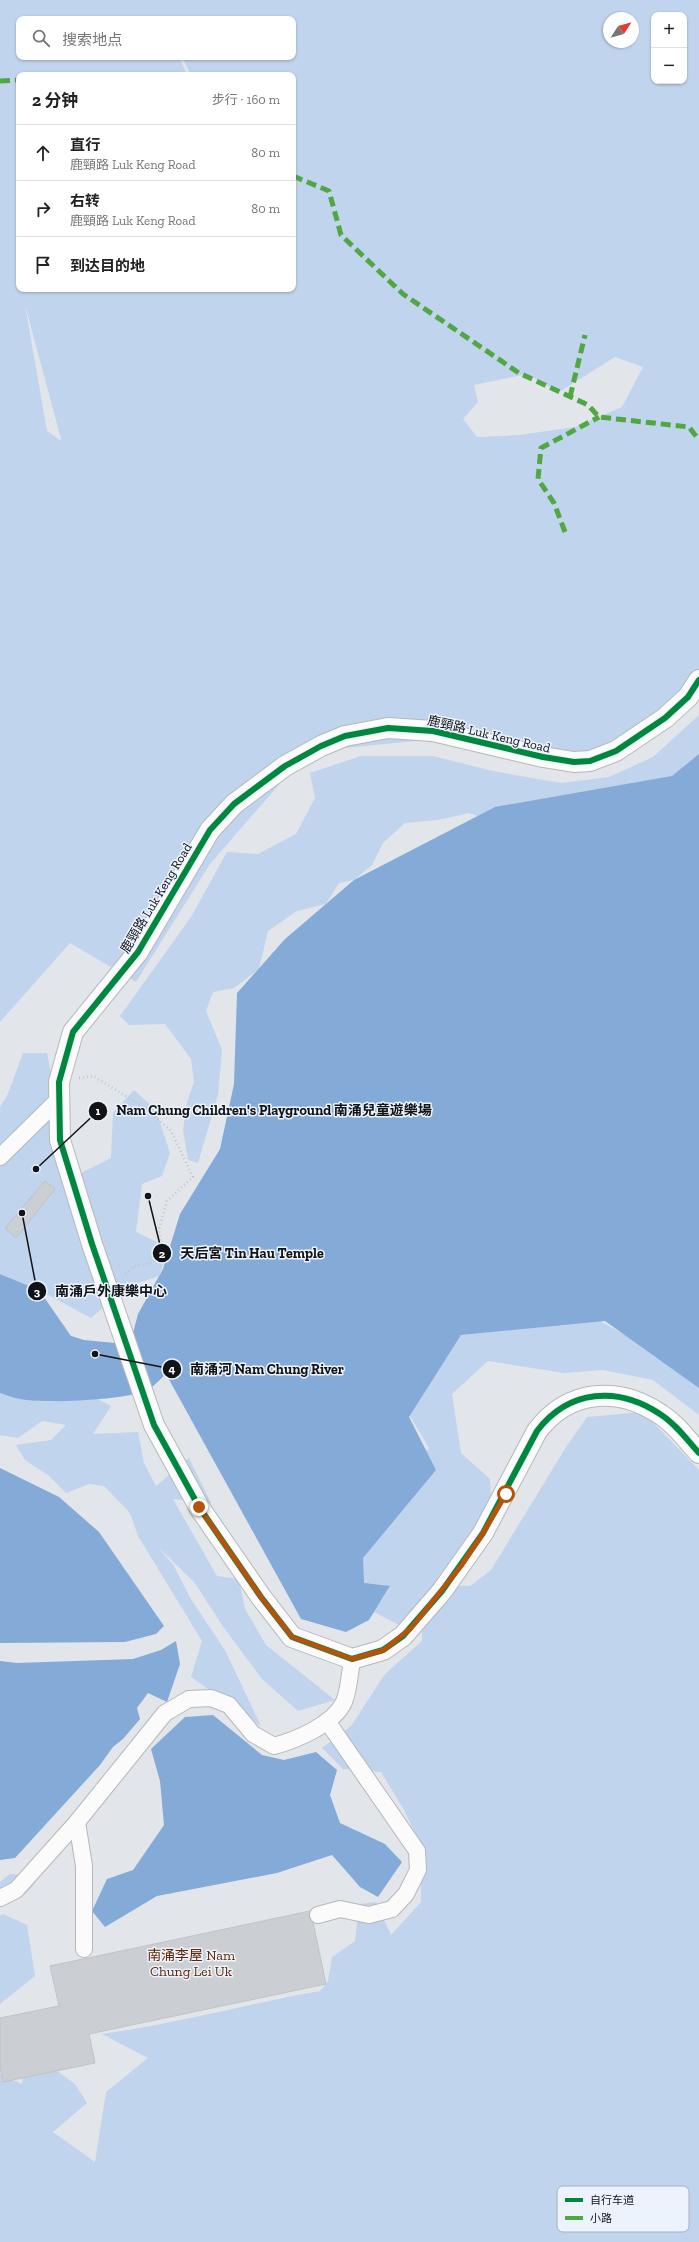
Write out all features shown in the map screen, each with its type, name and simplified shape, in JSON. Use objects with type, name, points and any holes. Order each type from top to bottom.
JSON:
[{"type":"street","name":"鹿頸路 Luk Keng Road","points":[[352,1659],[292,1637],[261,1597],[199,1507],[154,1425],[106,1284],[60,1140],[59,1090],[73,1032],[138,952],[210,830],[238,800],[285,766],[310,752],[345,736],[388,728],[433,731],[542,757],[574,762],[590,761],[616,750],[665,718],[688,697],[699,680]]},
{"type":"street","points":[[0,1157],[59,1090]]},
{"type":"street","points":[[0,1898],[16,1890],[77,1822],[165,1713],[189,1699],[211,1698],[229,1706],[253,1734],[274,1746],[296,1740],[327,1721],[344,1702],[352,1659],[384,1650],[403,1636],[421,1618],[483,1533],[538,1431],[549,1417],[566,1404],[580,1398],[598,1396],[620,1398],[643,1405],[670,1421],[699,1454]]},
{"type":"street","points":[[318,1915],[340,1909],[369,1915],[392,1909],[406,1894],[418,1870],[417,1851],[327,1721]]},
{"type":"street","points":[[77,1822],[84,1866],[84,1949]]},
{"type":"path","points":[[59,1090],[93,1076],[144,1107],[171,1132],[193,1177],[167,1201],[159,1229],[162,1252],[151,1263],[132,1266],[119,1279],[106,1284]]},
{"type":"shaded area","points":[[0,0],[699,0],[699,694],[622,759],[583,763],[435,739],[325,750],[290,772],[210,864],[136,982],[70,943],[0,1022]],"holes":[[[25,305],[61,439],[60,440],[47,431]],[[615,357],[643,367],[622,407],[575,427],[519,435],[477,437],[463,419],[478,402],[474,385],[527,374],[559,392]]]},
{"type":"shaded area","points":[[699,715],[699,756],[667,786],[504,825],[469,813],[438,820],[405,823],[383,843],[372,865],[354,880],[339,883],[326,904],[297,911],[268,931],[259,969],[234,988],[213,992],[206,1011],[222,1050],[218,1095],[198,1163],[188,1160],[183,1130],[187,1102],[194,1082],[191,1059],[165,1024],[129,1025],[120,1016],[191,917],[227,852],[258,854],[296,834],[315,798],[310,773],[361,756],[433,756],[493,771],[561,783],[609,777],[653,757]]},
{"type":"shaded area","points":[[23,1053],[47,1053],[57,1107],[79,1174],[111,1158],[113,1113],[134,1090],[156,1110],[170,1153],[162,1176],[142,1184],[136,1232],[169,1248],[159,1276],[129,1286],[91,1318],[39,1290],[0,1274],[0,1107],[7,1096]]},
{"type":"shaded area","points":[[600,1321],[699,1376],[699,1415],[653,1380],[603,1370],[564,1373],[488,1361],[452,1394],[461,1453],[490,1479],[492,1521],[442,1585],[470,1586],[491,1570],[566,1447],[587,1417],[643,1412],[699,1470],[699,2242],[0,2242],[0,2074],[22,2084],[28,2050],[75,2084],[87,2103],[53,2132],[95,2162],[106,2092],[148,2058],[102,2034],[157,2025],[320,1991],[328,1981],[332,1957],[355,1941],[359,1904],[376,1902],[391,1935],[421,1902],[421,1845],[404,1810],[381,1772],[343,1769],[322,1748],[351,1726],[385,1674],[422,1641],[422,1604],[399,1625],[374,1612],[390,1587],[363,1588],[363,1558],[413,1468],[429,1448],[407,1411],[461,1335]]},
{"type":"shaded area","points":[[0,1393],[21,1399],[49,1402],[96,1398],[111,1406],[93,1434],[138,1432],[144,1463],[156,1486],[189,1458],[211,1503],[173,1499],[217,1576],[239,1579],[245,1609],[266,1645],[335,1700],[298,1711],[262,1679],[224,1628],[194,1582],[157,1546],[174,1566],[189,1596],[225,1650],[261,1726],[191,1677],[202,1641],[138,1536],[130,1513],[104,1486],[89,1484],[66,1493],[48,1475],[25,1460],[16,1445],[51,1440],[66,1425],[42,1421],[18,1438],[0,1435]]},
{"type":"shaded area","points":[[10,1874],[39,1876],[32,1887],[23,1896],[0,1907],[0,1882]]},
{"type":"shaded area","points":[[3,1914],[27,1925],[35,1976],[0,2004],[0,1916]]},
{"type":"water","points":[[699,754],[699,1388],[605,1321],[461,1335],[409,1417],[436,1470],[363,1558],[364,1583],[390,1586],[369,1620],[346,1632],[301,1619],[166,1374],[145,1391],[120,1397],[103,1399],[47,1401],[18,1399],[0,1393],[0,1274],[39,1290],[71,1336],[84,1340],[115,1343],[127,1339],[133,1333],[138,1314],[163,1269],[180,1214],[220,1149],[234,1084],[237,993],[285,939],[354,880],[495,807],[672,776]]},
{"type":"water","points":[[0,1468],[59,1497],[99,1532],[164,1626],[156,1634],[125,1642],[0,1643]]},
{"type":"water","points":[[176,1641],[180,1664],[167,1702],[148,1693],[137,1708],[140,1719],[123,1739],[113,1747],[100,1765],[15,1858],[0,1860],[0,1661],[17,1663],[133,1659],[161,1650]]},
{"type":"water","points":[[213,1715],[262,1755],[284,1760],[316,1752],[337,1770],[330,1795],[340,1823],[385,1844],[402,1862],[378,1897],[360,1887],[332,1855],[277,1873],[157,1896],[105,1927],[92,1911],[107,1879],[133,1870],[164,1825],[160,1781],[151,1749],[185,1717]]},
{"type":"building","points":[[45,1181],[55,1189],[16,1238],[5,1228]]},
{"type":"building","points":[[310,1911],[309,1917],[313,1922],[326,1984],[89,2034],[95,2063],[3,2082],[0,2068],[0,2018],[59,2006],[50,1966]]},
{"type":"marked path","points":[[0,81],[16,80]]},
{"type":"marked path","points":[[296,177],[329,191],[341,235],[403,294],[519,373],[588,405],[599,417],[689,427],[699,440]]},
{"type":"marked path","points":[[570,397],[585,335]]},
{"type":"marked path","points":[[565,532],[554,503],[538,479],[541,448],[599,417]]},
{"type":"cycle path","points":[[699,680],[688,697],[665,718],[616,751],[590,761],[574,762],[543,757],[433,731],[388,728],[345,736],[321,746],[285,766],[234,804],[210,830],[138,952],[73,1032],[59,1082],[60,1140],[92,1244],[154,1425],[199,1507],[261,1597],[292,1637],[352,1659],[383,1650],[403,1636],[442,1591],[483,1533],[537,1431],[550,1417],[564,1407],[579,1400],[595,1396],[611,1396],[628,1399],[644,1405],[671,1422],[699,1453]]},
{"type":"place","name":"Nam Chung Children's Playground 南涌兒童遊樂場","points":[[36,1169]]},
{"type":"place","name":"天后宮 Tin Hau Temple","points":[[148,1196]]},
{"type":"place","name":"南涌戶外康樂中心","points":[[22,1213]]},
{"type":"place","name":"南涌河 Nam Chung River","points":[[95,1354]]},
{"type":"district","name":"南涌李屋 Nam Chung Lei Uk","points":[[191,1964]]},
{"type":"route","points":[[199,1507],[261,1597],[292,1637],[352,1659],[384,1650],[403,1636],[421,1618],[461,1566],[506,1494]]}]
